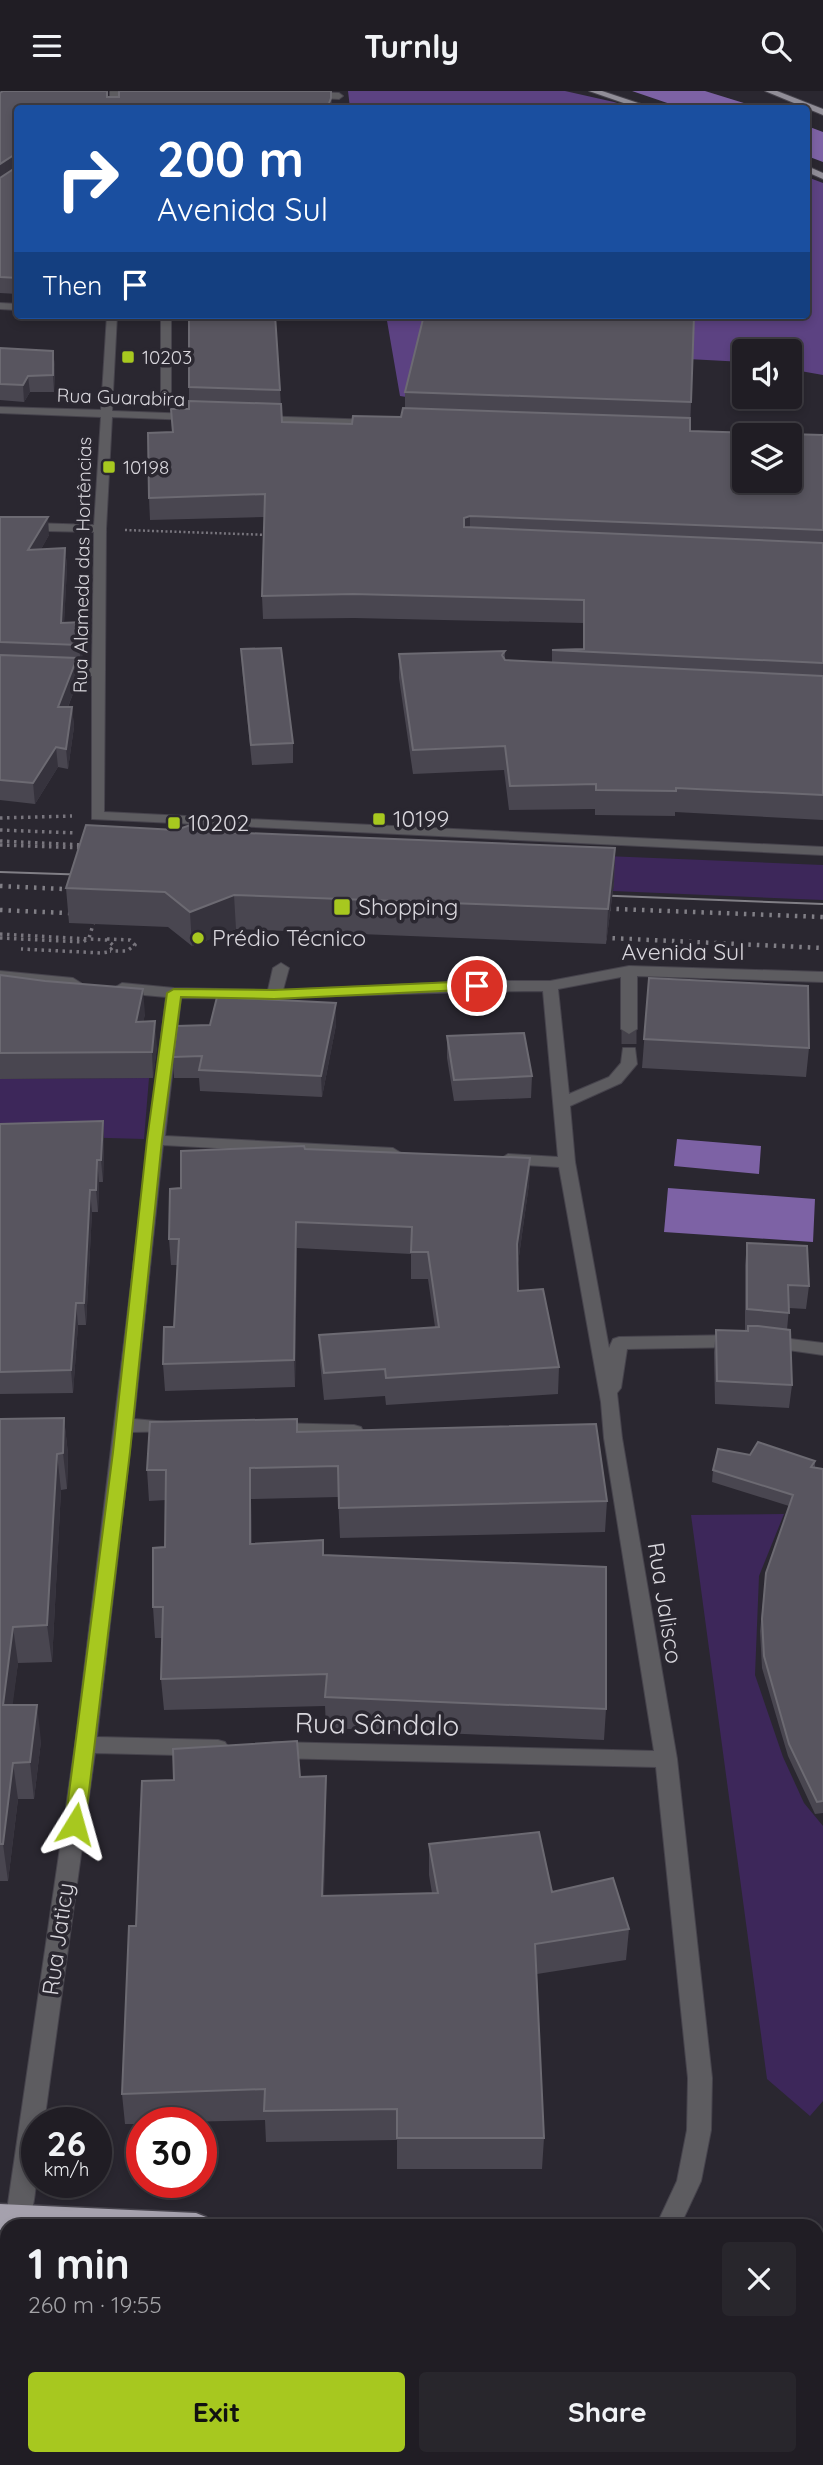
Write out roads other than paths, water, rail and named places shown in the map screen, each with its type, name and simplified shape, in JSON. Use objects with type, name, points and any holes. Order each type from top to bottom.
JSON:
[{"type":"highway","points":[[9,2217],[51,2219]]},
{"type":"main road","points":[[593,91],[639,105]]},
{"type":"main road","points":[[769,91],[807,105]]},
{"type":"street","points":[[302,95],[338,93]]},
{"type":"street","name":"Rua Alameda das Hortências","points":[[112,319],[104,413],[100,529],[97,815],[823,851]]},
{"type":"street","points":[[166,319],[166,397]]},
{"type":"street","name":"Rua Guarabira","points":[[0,410],[202,417]]},
{"type":"street","points":[[243,418],[382,423]]},
{"type":"street","points":[[0,526],[100,529]]},
{"type":"street","points":[[37,670],[100,672]]},
{"type":"street","points":[[274,995],[281,968]]},
{"type":"street","points":[[629,971],[629,1029]]},
{"type":"street","name":"Avenida Sul","points":[[110,987],[174,993],[274,995],[477,986],[550,986],[629,971],[823,977]]},
{"type":"street","points":[[0,976],[82,984]]},
{"type":"street","name":"Rua Jalisco","points":[[550,986],[567,1162],[610,1402],[606,1438],[666,1759],[700,2078],[699,2130],[689,2181],[671,2219]]},
{"type":"street","name":"Rua Jaticy","points":[[9,2217],[86,1745],[174,993]]},
{"type":"street","points":[[562,1103],[615,1080],[629,1064],[629,1052]]},
{"type":"street","points":[[155,1140],[416,1154]]},
{"type":"street","points":[[485,1158],[567,1162]]},
{"type":"street","points":[[610,1402],[619,1343],[756,1340],[823,1349]]},
{"type":"street","points":[[125,1425],[195,1427]]},
{"type":"street","points":[[251,1429],[376,1432]]},
{"type":"street","name":"Rua Sândalo","points":[[86,1745],[666,1759]]},
{"type":"tunnel","points":[[629,1029],[629,1051]]},
{"type":"tram line","points":[[0,872],[91,875]]},
{"type":"tram line","points":[[591,895],[823,904]]},
{"type":"railway","points":[[0,886],[84,890]]},
{"type":"railway","points":[[591,908],[823,917]]},
{"type":"railway","points":[[0,910],[87,914]]},
{"type":"railway","points":[[587,937],[823,948]]},
{"type":"place","name":"10203","points":[[128,357]]},
{"type":"place","name":"10198","points":[[109,467]]},
{"type":"place","name":"10199","points":[[379,819]]},
{"type":"place","name":"10202","points":[[174,823]]},
{"type":"place","name":"Shopping","points":[[342,907]]},
{"type":"place","name":"Prédio Técnico","points":[[198,938]]}]
